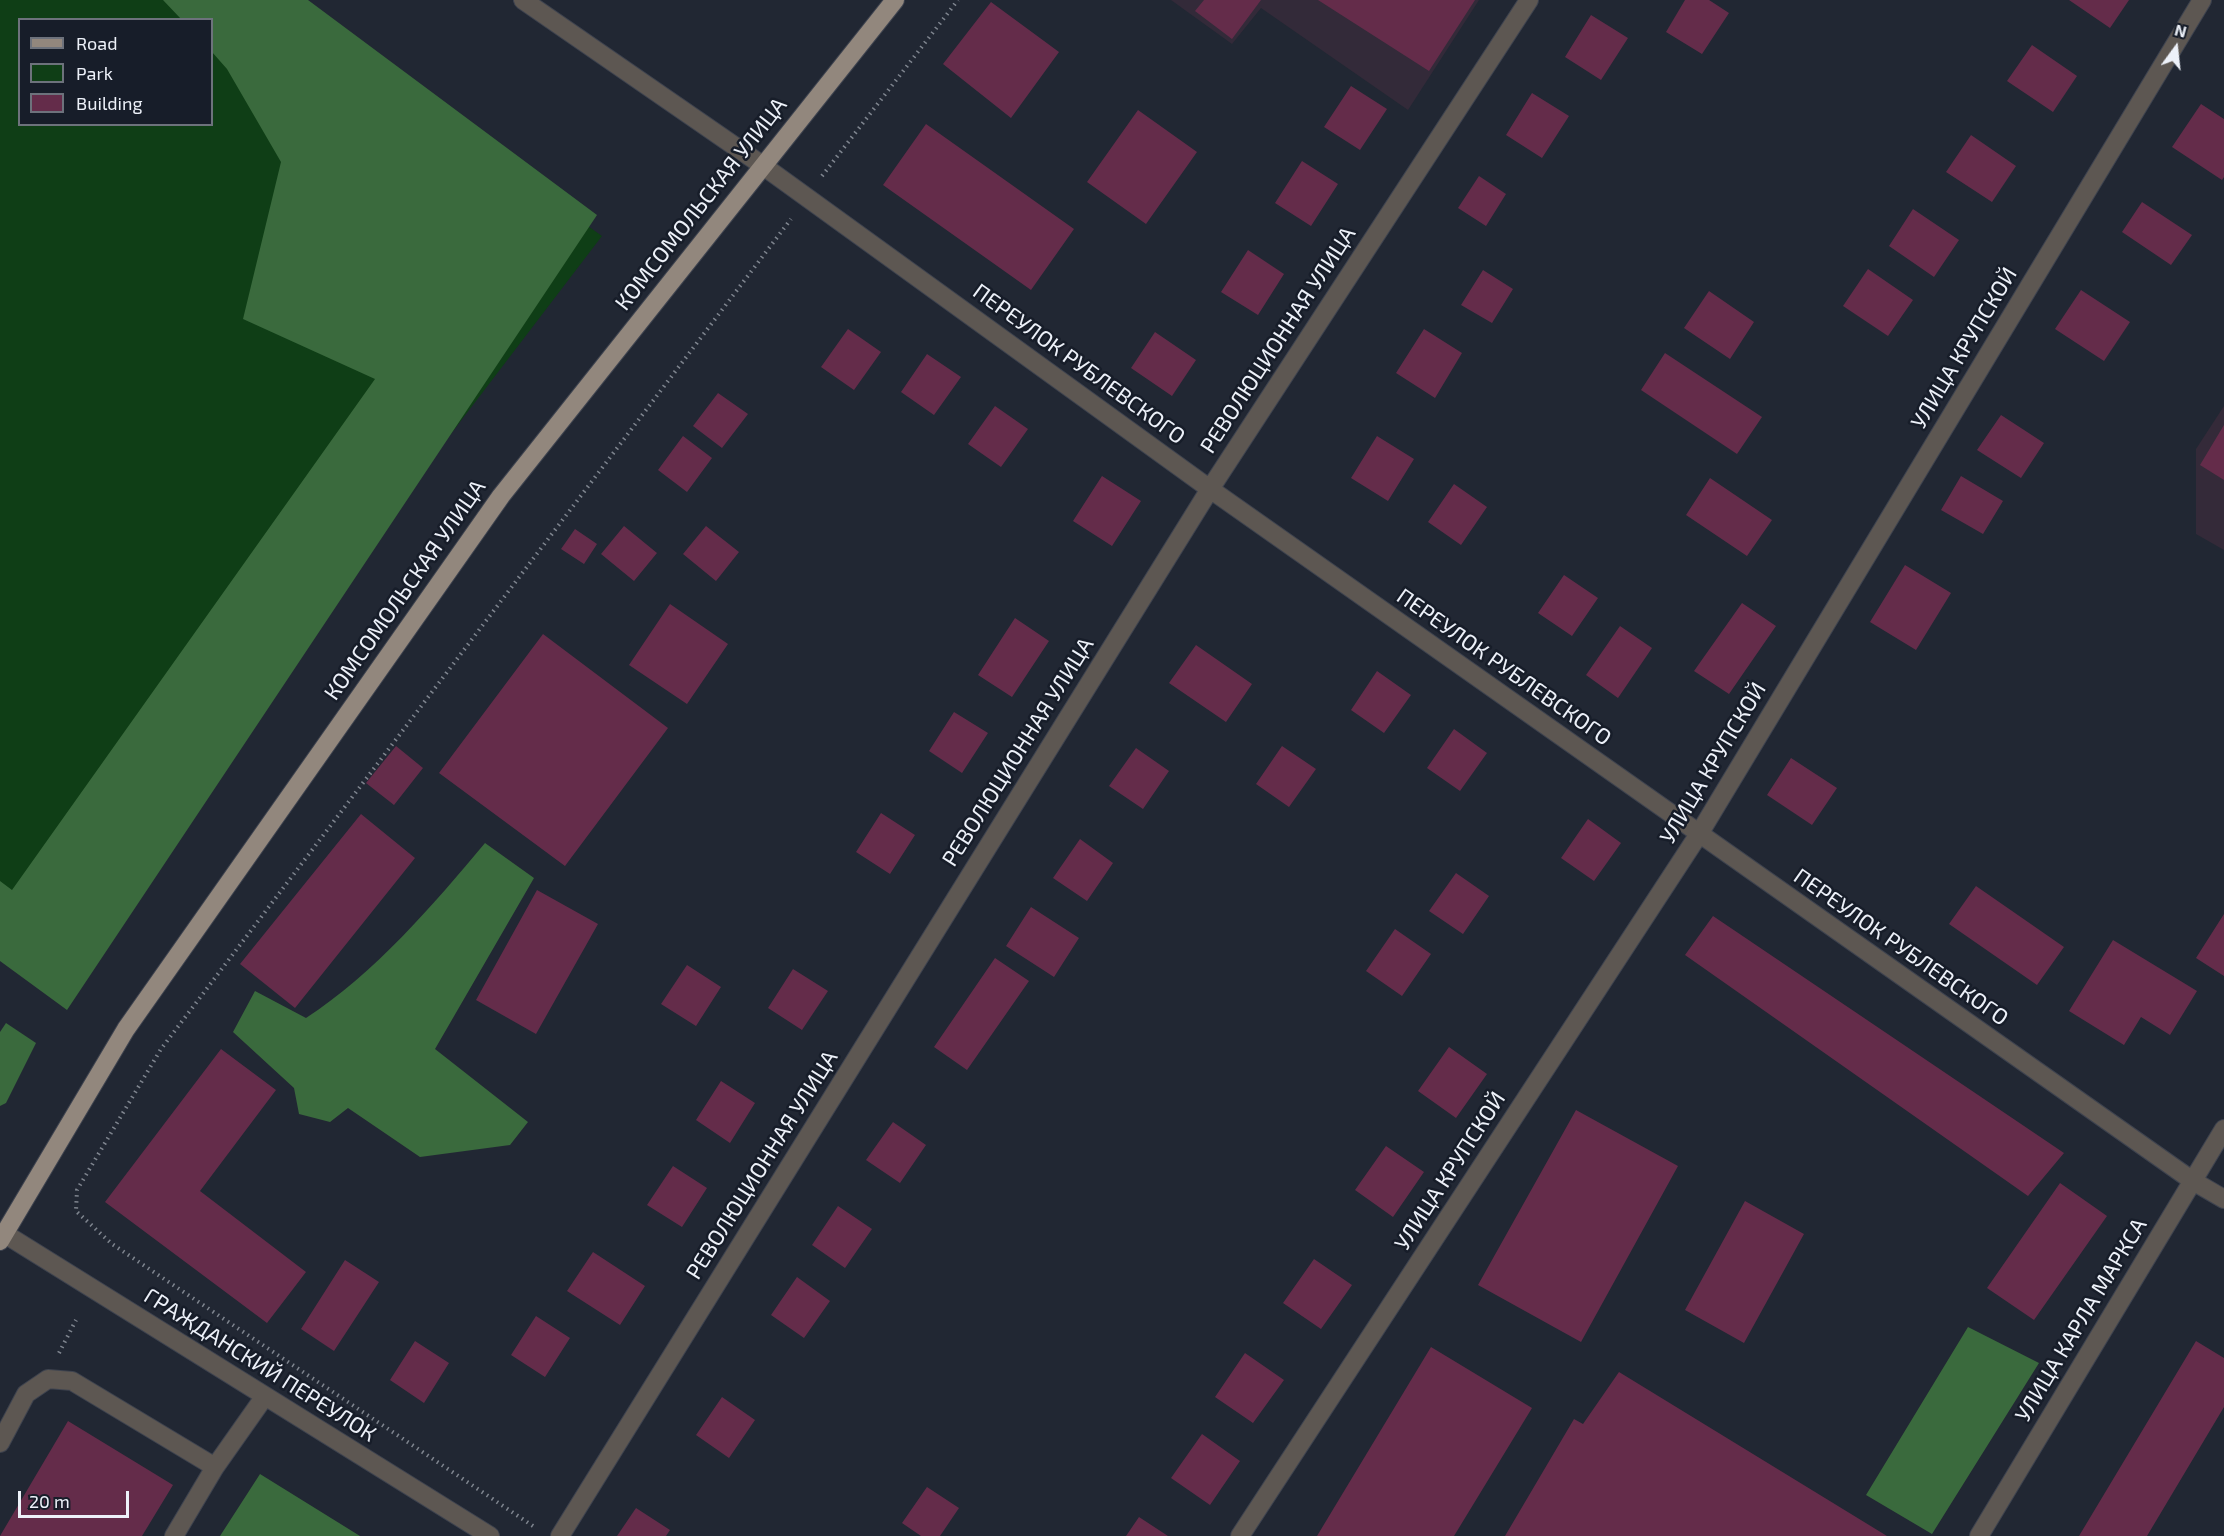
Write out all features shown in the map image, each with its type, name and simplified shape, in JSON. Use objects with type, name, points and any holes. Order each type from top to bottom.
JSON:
[{"type":"main road","name":"КОМСОМОЛЬСКАЯ УЛИЦА","points":[[2,1238],[126,1029],[501,495],[895,0]]},
{"type":"street","name":"ПЕРЕУЛОК РУБЛЕВСКОГО","points":[[523,0],[762,165],[1210,489],[1699,834],[2193,1181],[2224,1199]]},
{"type":"street","name":"РЕВОЛЮЦИОННАЯ УЛИЦА","points":[[560,1536],[1210,489],[1529,0]]},
{"type":"street","name":"УЛИЦА КРУПСКОЙ","points":[[1240,1536],[1699,834],[2202,0]]},
{"type":"street","name":"УЛИЦА КАРЛА МАРКСА","points":[[1979,1536],[2224,1129]]},
{"type":"street","name":"ГРАЖДАНСКИЙ ПЕРЕУЛОК","points":[[2,1238],[265,1396],[490,1536]]},
{"type":"street","points":[[0,1443],[26,1395],[48,1379],[72,1381],[215,1467]]},
{"type":"street","points":[[174,1536],[215,1467],[265,1396]]},
{"type":"path","points":[[541,1531],[112,1244],[76,1211],[76,1190],[161,1049],[958,0]]},
{"type":"shaded area","points":[[1171,0],[1479,0],[1408,110],[1261,8],[1232,44]]},
{"type":"shaded area","points":[[2224,406],[2224,550],[2196,534],[2196,449]]},
{"type":"green space","points":[[0,0],[270,0],[602,236],[50,959],[0,922]]},
{"type":"green space","points":[[163,0],[308,0],[597,215],[67,1010],[0,961],[0,881],[12,890],[375,379],[243,319],[281,162],[227,69],[213,53],[213,18],[180,18]]},
{"type":"green space","points":[[485,843],[534,878],[435,1049],[528,1122],[510,1145],[420,1157],[348,1108],[330,1122],[299,1114],[294,1088],[233,1032],[255,991],[306,1018],[355,981],[402,937]]},
{"type":"green space","points":[[6,1023],[36,1043],[6,1103],[0,1106],[0,1032]]},
{"type":"green space","points":[[1968,1327],[2039,1363],[1932,1534],[1866,1495]]},
{"type":"green space","points":[[260,1474],[360,1536],[220,1536]]},
{"type":"building","points":[[1204,0],[1261,0],[1232,39],[1195,11]]},
{"type":"building","points":[[1318,0],[1475,0],[1429,71]]},
{"type":"building","points":[[1685,0],[1709,0],[1729,13],[1702,54],[1666,32]]},
{"type":"building","points":[[2069,0],[2129,0],[2110,28]]},
{"type":"building","points":[[991,2],[1059,52],[1011,118],[943,64]]},
{"type":"building","points":[[1591,15],[1628,38],[1601,80],[1565,57]]},
{"type":"building","points":[[2032,45],[2077,76],[2053,112],[2007,81]]},
{"type":"building","points":[[1351,86],[1387,109],[1360,150],[1324,127]]},
{"type":"building","points":[[1532,93],[1569,116],[1542,158],[1506,135]]},
{"type":"building","points":[[2201,104],[2224,119],[2224,177],[2222,180],[2172,147]]},
{"type":"building","points":[[1138,110],[1197,152],[1146,224],[1087,182]]},
{"type":"building","points":[[926,124],[1074,229],[1031,290],[883,185]]},
{"type":"building","points":[[1971,135],[2016,166],[1992,202],[1946,172]]},
{"type":"building","points":[[1302,161],[1338,184],[1311,226],[1275,203]]},
{"type":"building","points":[[1479,176],[1506,194],[1486,226],[1458,208]]},
{"type":"building","points":[[2142,202],[2192,235],[2171,265],[2122,232]]},
{"type":"building","points":[[1913,209],[1959,240],[1934,277],[1889,246]]},
{"type":"building","points":[[1248,250],[1284,274],[1258,315],[1221,292]]},
{"type":"building","points":[[1868,269],[1913,300],[1888,336],[1843,306]]},
{"type":"building","points":[[1483,270],[1513,289],[1492,323],[1461,305]]},
{"type":"building","points":[[2081,290],[2130,322],[2104,361],[2055,329]]},
{"type":"building","points":[[1709,291],[1754,322],[1730,359],[1684,328]]},
{"type":"building","points":[[848,329],[881,352],[854,390],[821,367]]},
{"type":"building","points":[[1424,329],[1462,353],[1435,398],[1396,373]]},
{"type":"building","points":[[1155,332],[1196,360],[1172,396],[1131,368]]},
{"type":"building","points":[[1665,353],[1762,417],[1737,454],[1641,390]]},
{"type":"building","points":[[927,354],[961,377],[934,415],[901,392]]},
{"type":"building","points":[[718,393],[748,414],[722,448],[693,426]]},
{"type":"building","points":[[995,406],[1028,429],[1001,467],[968,444]]},
{"type":"building","points":[[2001,415],[2044,443],[2021,478],[1977,450]]},
{"type":"building","points":[[2224,425],[2224,480],[2200,465]]},
{"type":"building","points":[[683,436],[712,458],[687,492],[658,470]]},
{"type":"building","points":[[1377,436],[1414,459],[1388,501],[1351,478]]},
{"type":"building","points":[[1102,476],[1141,501],[1112,546],[1073,521]]},
{"type":"building","points":[[1961,476],[2003,501],[1983,534],[1941,510]]},
{"type":"building","points":[[1710,478],[1772,520],[1747,556],[1686,515]]},
{"type":"building","points":[[1454,484],[1487,507],[1461,545],[1428,522]]},
{"type":"building","points":[[624,526],[657,553],[634,581],[601,554]]},
{"type":"building","points":[[706,526],[739,552],[716,581],[683,554]]},
{"type":"building","points":[[575,529],[597,544],[584,564],[561,549]]},
{"type":"building","points":[[1905,565],[1951,593],[1916,650],[1870,622]]},
{"type":"building","points":[[1564,575],[1598,598],[1572,636],[1538,613]]},
{"type":"building","points":[[1742,603],[1776,626],[1729,694],[1694,671]]},
{"type":"building","points":[[670,604],[728,644],[687,704],[629,665]]},
{"type":"building","points":[[1015,618],[1049,641],[1012,697],[978,675]]},
{"type":"building","points":[[1620,626],[1652,648],[1618,698],[1586,675]]},
{"type":"building","points":[[543,634],[668,728],[565,866],[439,773]]},
{"type":"building","points":[[1196,645],[1252,684],[1226,722],[1169,683]]},
{"type":"building","points":[[1377,671],[1411,695],[1384,733],[1351,710]]},
{"type":"building","points":[[954,712],[988,733],[962,773],[929,751]]},
{"type":"building","points":[[1454,729],[1487,753],[1460,791],[1427,768]]},
{"type":"building","points":[[396,746],[423,768],[394,805],[366,783]]},
{"type":"building","points":[[1282,746],[1316,769],[1289,807],[1256,784]]},
{"type":"building","points":[[1136,748],[1169,771],[1143,809],[1109,786]]},
{"type":"building","points":[[1791,758],[1837,788],[1812,825],[1767,795]]},
{"type":"building","points":[[881,813],[915,835],[890,874],[856,852]]},
{"type":"building","points":[[361,814],[415,858],[295,1008],[240,964]]},
{"type":"building","points":[[1588,819],[1621,843],[1594,881],[1561,858]]},
{"type":"building","points":[[1080,839],[1113,863],[1087,901],[1053,878]]},
{"type":"building","points":[[1456,873],[1489,896],[1463,934],[1429,911]]},
{"type":"building","points":[[1976,886],[2064,947],[2037,985],[1949,924]]},
{"type":"building","points":[[537,890],[598,924],[536,1034],[476,1000]]},
{"type":"building","points":[[1031,907],[1079,938],[1054,977],[1006,946]]},
{"type":"building","points":[[2224,914],[2224,976],[2196,958]]},
{"type":"building","points":[[1713,916],[2064,1153],[2028,1196],[1685,955]]},
{"type":"building","points":[[1395,929],[1431,954],[1402,996],[1366,971]]},
{"type":"building","points":[[2113,940],[2197,991],[2170,1035],[2141,1017],[2124,1045],[2069,1011]]},
{"type":"building","points":[[995,958],[1029,981],[967,1070],[934,1047]]},
{"type":"building","points":[[687,965],[721,987],[696,1026],[661,1004]]},
{"type":"building","points":[[793,969],[828,991],[802,1030],[768,1008]]},
{"type":"building","points":[[1449,1047],[1487,1074],[1456,1118],[1418,1091]]},
{"type":"building","points":[[221,1049],[276,1090],[200,1191],[306,1272],[267,1323],[105,1202]]},
{"type":"building","points":[[721,1081],[755,1103],[730,1143],[696,1120]]},
{"type":"building","points":[[1576,1110],[1678,1166],[1581,1342],[1478,1285]]},
{"type":"building","points":[[893,1122],[926,1145],[900,1183],[866,1160]]},
{"type":"building","points":[[1386,1146],[1424,1172],[1393,1217],[1355,1190]]},
{"type":"building","points":[[673,1166],[707,1188],[682,1227],[647,1205]]},
{"type":"building","points":[[2060,1183],[2107,1216],[2034,1320],[1987,1288]]},
{"type":"building","points":[[1745,1201],[1804,1234],[1744,1343],[1685,1310]]},
{"type":"building","points":[[838,1206],[872,1229],[845,1268],[812,1245]]},
{"type":"building","points":[[593,1252],[645,1286],[620,1325],[567,1291]]},
{"type":"building","points":[[1314,1259],[1352,1285],[1321,1329],[1283,1303]]},
{"type":"building","points":[[345,1260],[379,1282],[334,1351],[301,1329]]},
{"type":"building","points":[[797,1277],[830,1301],[804,1338],[771,1315]]},
{"type":"building","points":[[536,1316],[570,1338],[545,1377],[511,1355]]},
{"type":"building","points":[[415,1341],[449,1363],[424,1403],[390,1380]]},
{"type":"building","points":[[2196,1341],[2224,1358],[2224,1407],[2147,1536],[2079,1536]]},
{"type":"building","points":[[1431,1347],[1532,1408],[1454,1536],[1317,1536]]},
{"type":"building","points":[[1245,1353],[1284,1380],[1253,1423],[1215,1397]]},
{"type":"building","points":[[1619,1372],[1887,1536],[1505,1536],[1574,1419],[1583,1424]]},
{"type":"building","points":[[722,1397],[755,1420],[729,1458],[696,1435]]},
{"type":"building","points":[[68,1421],[173,1485],[142,1536],[0,1536]]},
{"type":"building","points":[[1202,1434],[1240,1461],[1210,1505],[1171,1478]]},
{"type":"building","points":[[927,1487],[959,1508],[940,1536],[921,1536],[902,1523]]},
{"type":"building","points":[[636,1508],[670,1530],[666,1536],[617,1536]]},
{"type":"building","points":[[1139,1517],[1168,1536],[1126,1536]]}]
